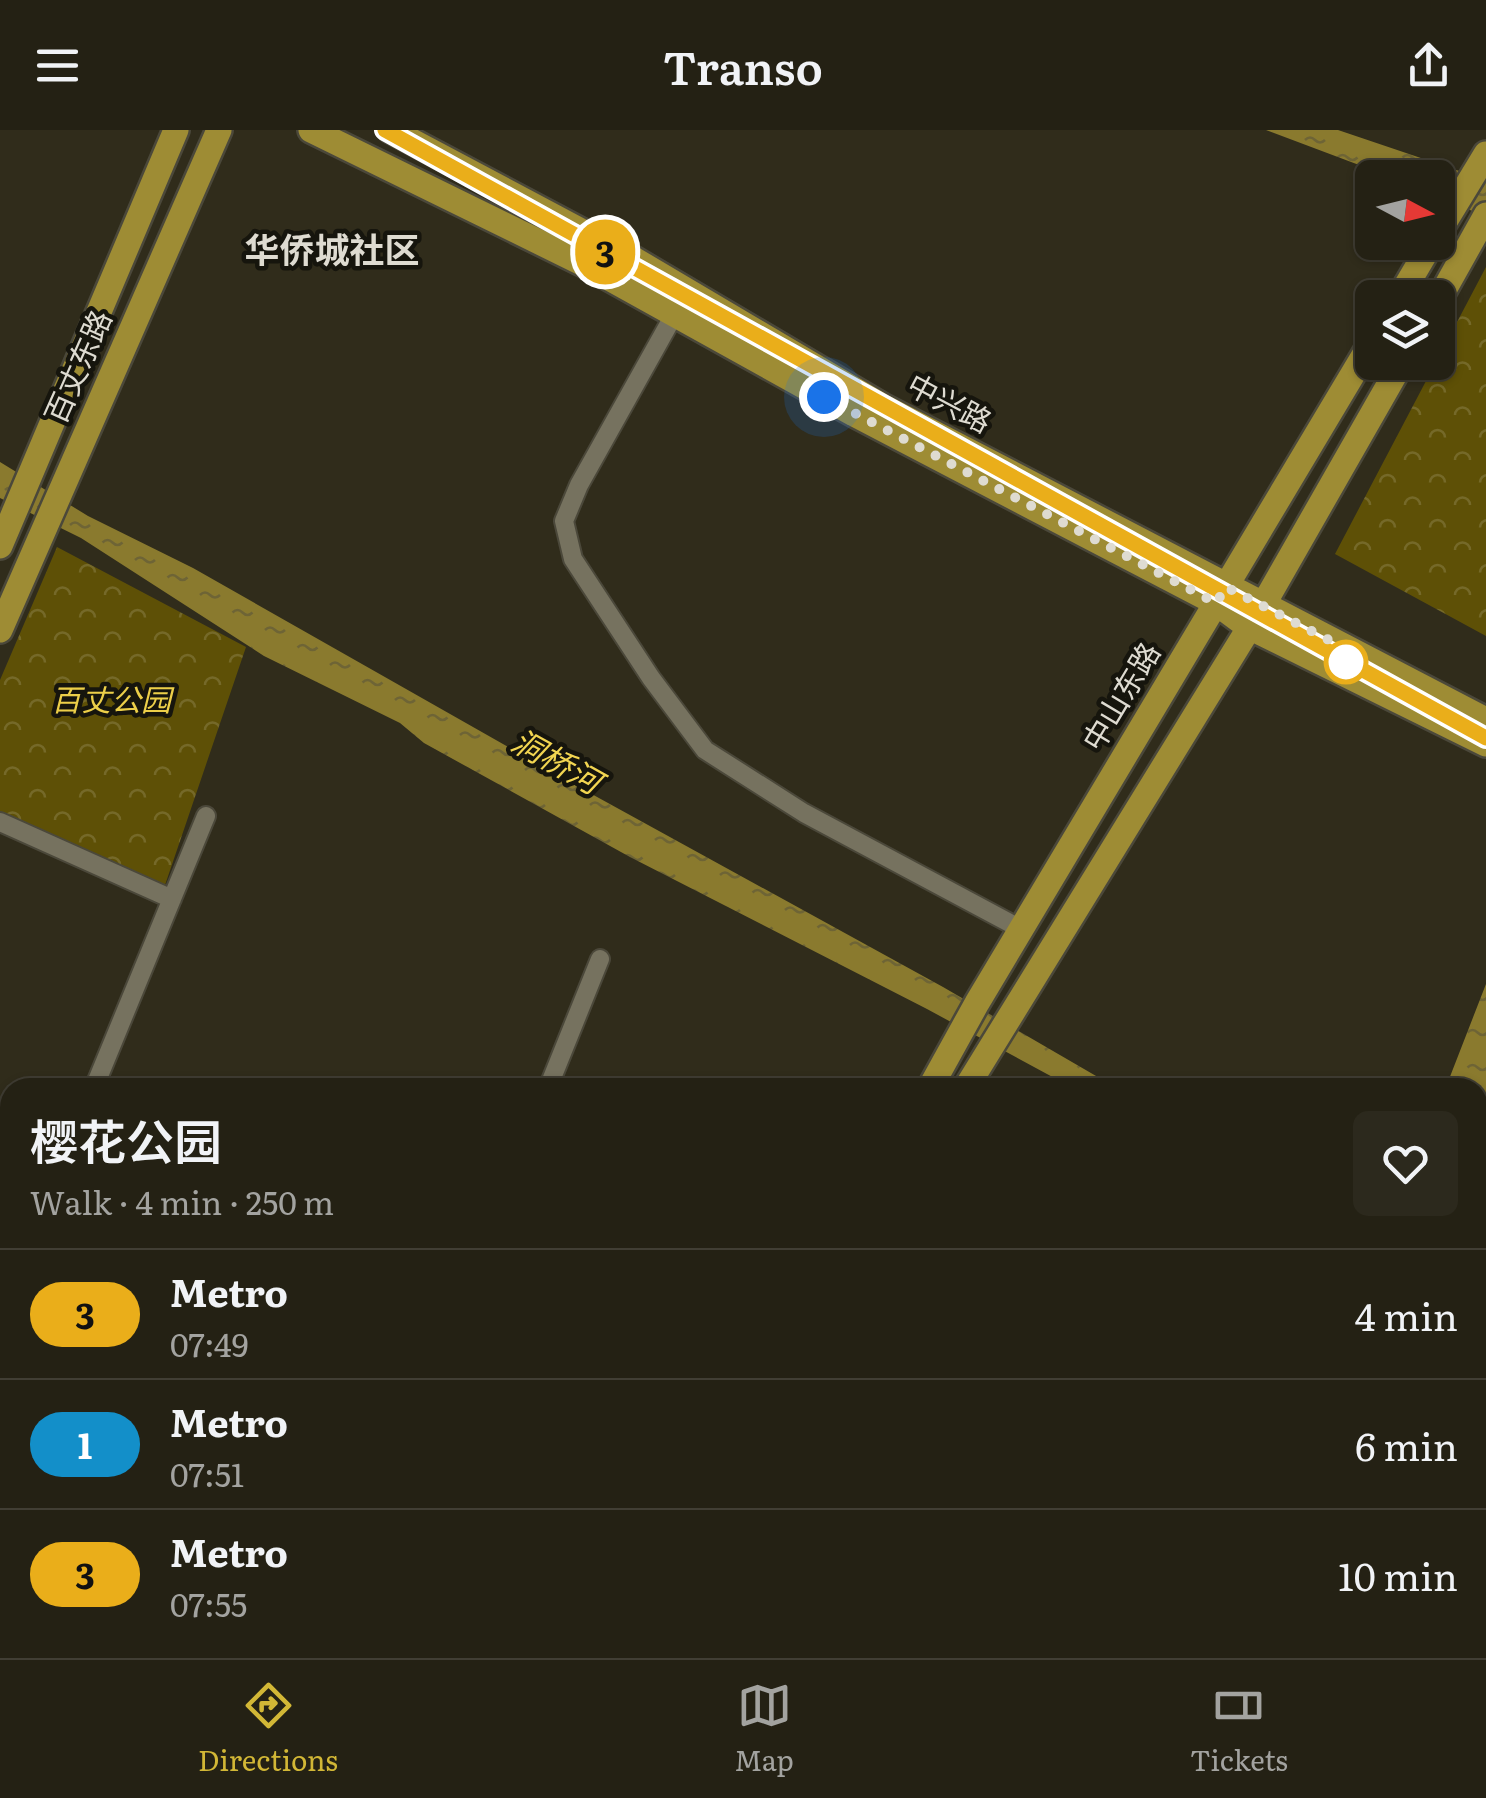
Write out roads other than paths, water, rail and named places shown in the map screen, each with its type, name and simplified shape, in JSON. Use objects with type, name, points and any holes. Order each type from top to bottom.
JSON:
[{"type":"main road","name":"百丈东路","points":[[0,546],[176,130]]},
{"type":"main road","name":"百丈东路","points":[[0,630],[219,130]]},
{"type":"main road","name":"中兴路","points":[[311,130],[582,264],[854,414],[1221,595]]},
{"type":"main road","name":"中兴路","points":[[391,130],[630,257],[882,406],[1486,744]]},
{"type":"main road","points":[[1455,204],[1484,157]]},
{"type":"main road","points":[[1449,280],[1486,216]]},
{"type":"main road","name":"中山东路","points":[[935,1078],[1020,929],[1355,370]]},
{"type":"main road","points":[[971,1078],[1255,616],[1392,380]]},
{"type":"main road","name":"中兴路","points":[[1255,616],[1486,720]]},
{"type":"street","points":[[674,314],[579,485],[564,521],[573,559],[650,678],[705,750],[804,813],[1020,929]]},
{"type":"street","points":[[98,1078],[206,816]]},
{"type":"street","points":[[0,822],[172,900]]},
{"type":"street","points":[[552,1078],[600,959]]},
{"type":"water","points":[[1266,130],[1338,130],[1427,160],[1355,160],[1355,163]]},
{"type":"water","points":[[1455,170],[1486,180],[1486,217],[1455,203]]},
{"type":"water","points":[[0,462],[88,516],[193,568],[1100,1078],[1054,1078],[630,857],[424,743],[400,723],[264,656],[81,538],[0,498]]},
{"type":"water","points":[[1486,984],[1486,1078],[1449,1078]]},
{"type":"metro line","name":"3","points":[[385,130],[1486,738]]},
{"type":"district","name":"华侨城社区","points":[[332,251]]},
{"type":"park label","name":"百丈公园","points":[[111,701]]},
{"type":"water label","name":"洞桥河","points":[[556,762]]}]
